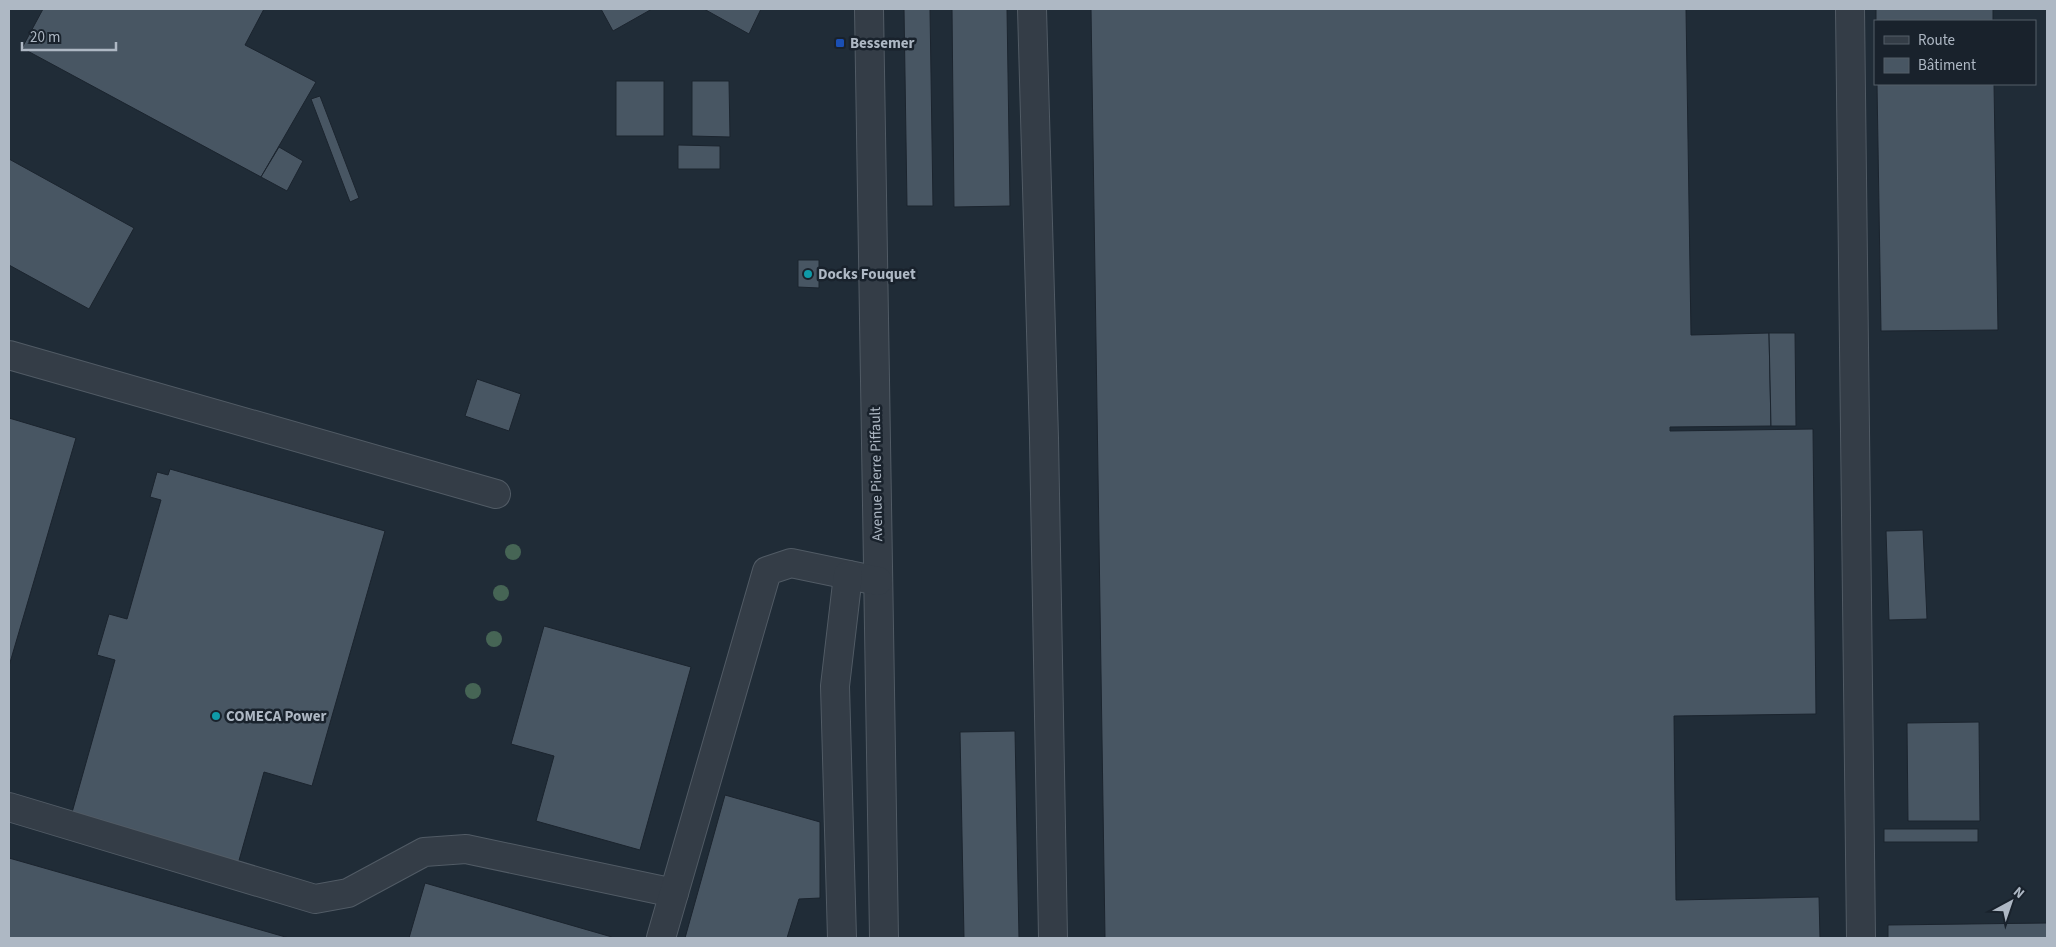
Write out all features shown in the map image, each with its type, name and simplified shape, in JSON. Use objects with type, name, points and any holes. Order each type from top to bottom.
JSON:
[{"type":"street","name":"Avenue Pierre Piffault","points":[[869,9],[884,938]]},
{"type":"street","points":[[1032,9],[1044,448],[1053,938]]},
{"type":"street","points":[[1850,9],[1862,938]]},
{"type":"street","points":[[9,355],[496,494]]},
{"type":"street","points":[[661,938],[766,571],[791,563],[878,581]]},
{"type":"street","points":[[842,938],[835,686],[848,575]]},
{"type":"street","points":[[9,807],[315,899],[348,893],[424,852],[466,848],[674,893]]},
{"type":"building","points":[[43,9],[264,9],[245,45],[316,82],[261,177],[22,48]]},
{"type":"building","points":[[601,9],[652,9],[613,31]]},
{"type":"building","points":[[704,9],[761,9],[749,34]]},
{"type":"building","points":[[904,9],[930,9],[933,206],[907,206]]},
{"type":"building","points":[[952,9],[1007,9],[1010,206],[954,207]]},
{"type":"building","points":[[1091,9],[1686,9],[1691,335],[1769,333],[1771,426],[1670,427],[1670,431],[1813,429],[1816,714],[1674,716],[1676,900],[1819,897],[1820,938],[1105,938]]},
{"type":"building","points":[[1876,9],[1993,9],[1993,20],[1876,20]]},
{"type":"building","points":[[616,81],[664,81],[664,136],[616,136]]},
{"type":"building","points":[[692,81],[729,81],[730,137],[692,136]]},
{"type":"building","points":[[1877,85],[1994,85],[1998,330],[1881,331]]},
{"type":"building","points":[[320,96],[359,198],[350,202],[311,99]]},
{"type":"building","points":[[678,145],[720,146],[720,169],[678,169]]},
{"type":"building","points":[[279,147],[303,161],[287,191],[261,177]]},
{"type":"building","points":[[9,159],[134,228],[89,309],[9,265]]},
{"type":"building","name":"Docks Fouquet","points":[[798,260],[819,260],[819,288],[798,287]]},
{"type":"building","points":[[1769,333],[1795,333],[1796,426],[1771,426]]},
{"type":"building","points":[[477,379],[521,394],[509,431],[465,416]]},
{"type":"building","points":[[9,418],[76,438],[9,666]]},
{"type":"building","name":"COMECA Power","points":[[170,469],[385,531],[312,786],[264,772],[238,864],[71,816],[115,660],[97,655],[109,614],[127,619],[161,500],[150,497],[157,472],[168,475]]},
{"type":"building","points":[[1923,530],[1927,619],[1889,620],[1886,531]]},
{"type":"building","points":[[544,626],[691,667],[640,850],[536,821],[554,756],[511,744]]},
{"type":"building","points":[[1979,722],[1980,821],[1908,821],[1907,723]]},
{"type":"building","points":[[1015,731],[1019,938],[964,938],[960,732]]},
{"type":"building","points":[[725,795],[820,822],[820,898],[799,899],[787,938],[685,938]]},
{"type":"building","points":[[1884,829],[1978,829],[1978,842],[1884,842]]},
{"type":"building","points":[[9,858],[289,938],[9,938]]},
{"type":"building","points":[[425,883],[612,937],[612,938],[409,938]]},
{"type":"building","points":[[2047,923],[2047,938],[1888,938],[1888,925]]},
{"type":"place","name":"Bessemer","points":[[840,43]]},
{"type":"place","name":"Docks Fouquet","points":[[808,274]]},
{"type":"place","name":"COMECA Power","points":[[216,716]]}]
